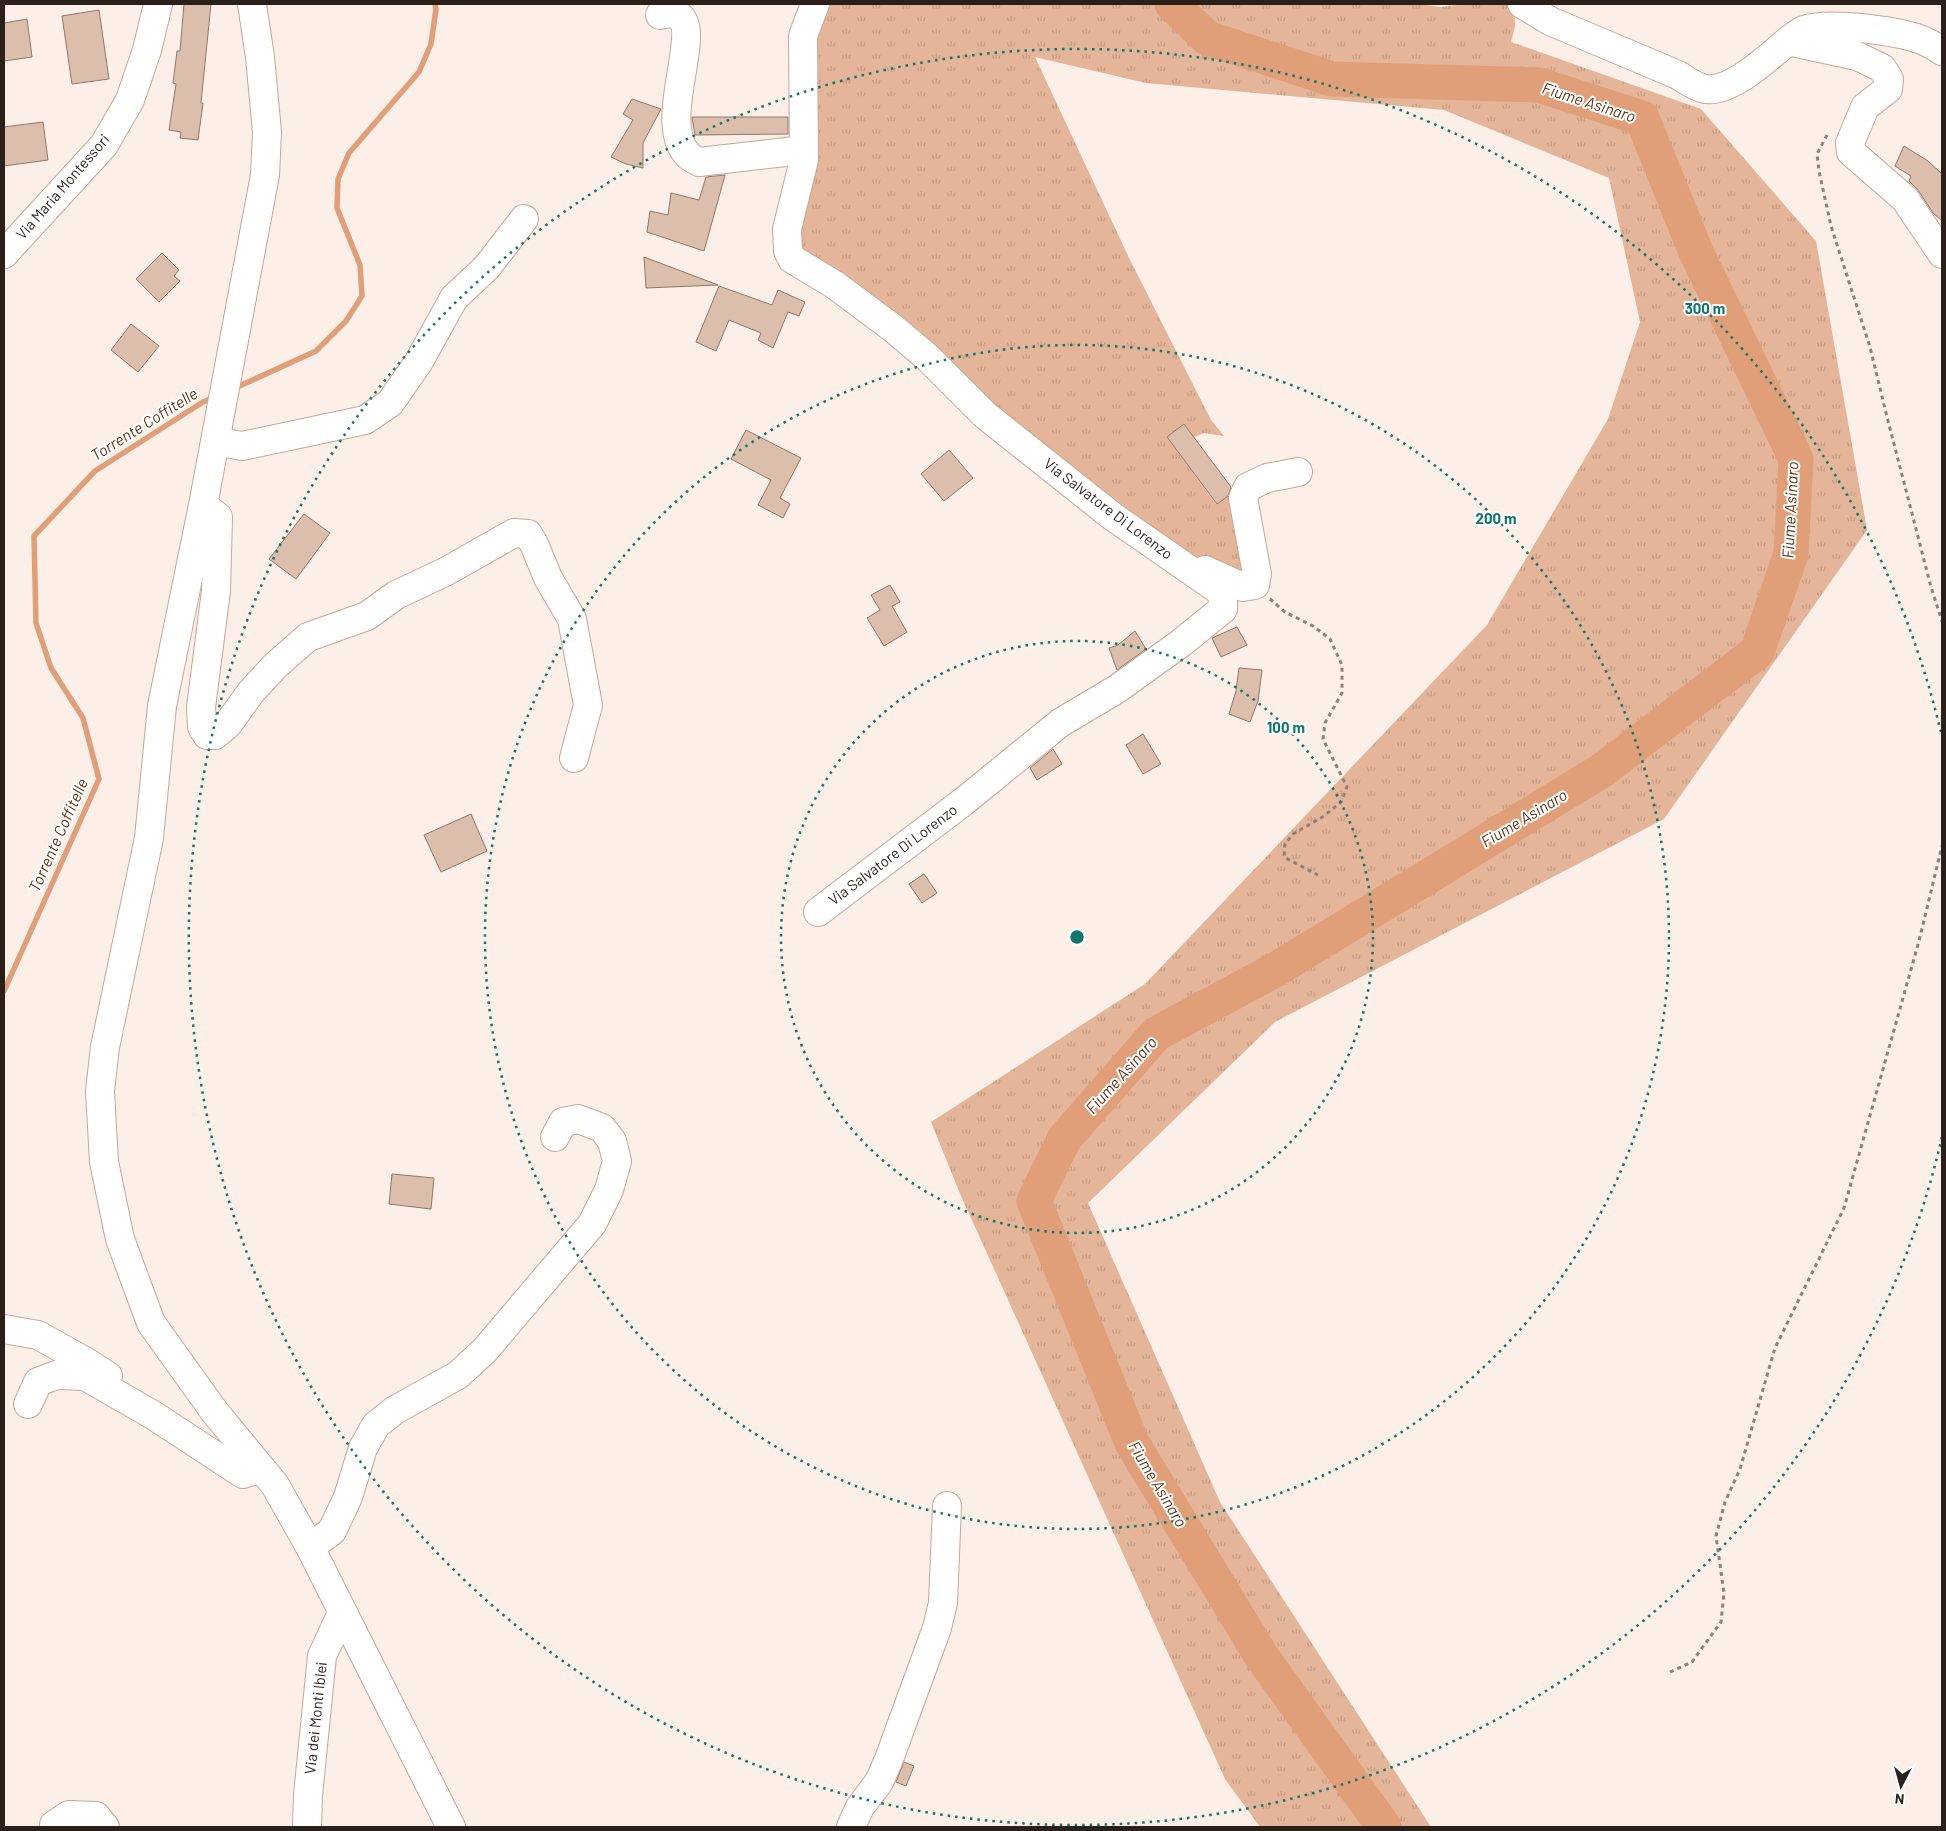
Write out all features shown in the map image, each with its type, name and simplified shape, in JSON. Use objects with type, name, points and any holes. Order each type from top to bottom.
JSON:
[{"type":"street","name":"Via Maria Montessori","points":[[4,254],[104,146],[130,100],[147,50],[158,4]]},
{"type":"street","points":[[252,4],[260,57],[267,132],[265,167],[217,431],[162,706],[149,838],[105,1047],[100,1091],[104,1162],[120,1239],[152,1323],[214,1411],[274,1485],[310,1548],[451,1827]]},
{"type":"street","name":"Via Salvatore Di Lorenzo","points":[[815,4],[803,36],[804,160],[787,229],[788,251],[792,259],[835,284],[894,329],[927,357],[985,414],[1112,516],[1220,591],[1224,598],[1223,609],[1181,643],[1125,683],[1060,723],[963,802],[818,912]]},
{"type":"street","points":[[1522,4],[1550,21],[1678,75],[1694,85],[1706,89],[1719,88],[1750,72],[1804,30],[1822,27],[1897,33],[1923,40],[1942,51]]},
{"type":"street","points":[[660,15],[671,13],[679,16],[684,24],[685,60],[678,87],[676,110],[678,135],[688,156],[699,162],[803,150]]},
{"type":"street","points":[[1788,41],[1857,56],[1882,68],[1889,79],[1888,88],[1865,107],[1850,143],[1851,152],[1905,199],[1942,254]]},
{"type":"street","points":[[217,431],[242,446],[365,420],[390,403],[418,363],[454,298],[487,267],[524,219]]},
{"type":"street","points":[[1163,550],[1243,587],[1255,585],[1257,574],[1243,498],[1248,487],[1267,478],[1298,472]]},
{"type":"street","points":[[203,504],[218,517],[216,591],[201,707],[202,727],[208,735],[215,735],[228,724],[251,692],[275,666],[308,637],[367,616],[396,595],[445,572],[514,533],[528,534],[548,578],[572,619],[588,704],[574,758]]},
{"type":"street","points":[[310,1548],[332,1531],[348,1497],[363,1448],[376,1425],[395,1410],[458,1375],[465,1369],[485,1350],[592,1224],[609,1190],[617,1162],[612,1141],[602,1128],[578,1119],[563,1122],[555,1137]]},
{"type":"street","points":[[4,1329],[38,1335],[88,1363],[138,1396],[187,1418],[214,1411]]},
{"type":"street","points":[[28,1404],[38,1382],[56,1375],[85,1376],[153,1415],[243,1474],[261,1468]]},
{"type":"street","points":[[850,1827],[860,1806],[879,1782],[937,1628],[943,1603],[946,1506]]},
{"type":"street","name":"Via dei Monti Iblei","points":[[307,1827],[308,1795],[322,1656],[342,1613]]},
{"type":"street","points":[[54,1827],[54,1825],[69,1815],[96,1816],[105,1827]]},
{"type":"path","points":[[1833,130],[1827,135],[1817,154],[1819,172],[1831,226],[1870,347],[1942,621]]},
{"type":"path","points":[[1255,585],[1285,612],[1314,626],[1330,639],[1342,664],[1342,692],[1325,723],[1323,740],[1347,787],[1341,802],[1324,816],[1294,834],[1285,844],[1284,857],[1318,875]]},
{"type":"path","points":[[1670,1672],[1692,1662],[1721,1622],[1724,1593],[1716,1536],[1725,1502],[1740,1469],[1775,1348],[1844,1208],[1919,941],[1942,846]]},
{"type":"green space","points":[[821,4],[1417,4],[1441,7],[1466,4],[1514,4],[1515,26],[1511,42],[1701,109],[1816,241],[1867,530],[1664,819],[1275,1022],[1088,1203],[1220,1502],[1431,1827],[1260,1827],[1225,1779],[961,1196],[931,1122],[1145,984],[1487,625],[1608,419],[1640,322],[1609,178],[1444,110],[1146,83],[1035,57],[1129,258],[1211,420],[1224,436],[1204,433],[1194,437],[1184,424],[1167,437],[1216,504],[1234,492],[1251,571],[1233,578],[1154,538],[797,257],[807,56]]},
{"type":"building","points":[[184,4],[211,4],[198,140],[180,138],[181,132],[169,130],[176,84],[173,83],[177,51],[180,51]]},
{"type":"building","points":[[99,10],[109,79],[72,84],[62,16]]},
{"type":"building","points":[[27,19],[32,57],[4,61],[4,23]]},
{"type":"building","points":[[632,99],[661,109],[643,143],[643,168],[626,164],[611,157],[633,120],[623,114]]},
{"type":"building","points":[[692,117],[788,117],[788,134],[695,135]]},
{"type":"building","points":[[43,122],[48,160],[4,166],[4,127]]},
{"type":"building","points":[[1904,146],[1928,161],[1942,174],[1942,221],[1933,213],[1918,190],[1909,181],[1911,176],[1895,166]]},
{"type":"building","points":[[725,175],[704,251],[647,232],[650,211],[668,215],[671,193],[699,200],[706,177]]},
{"type":"building","points":[[162,253],[179,270],[174,276],[180,281],[159,302],[136,279]]},
{"type":"building","points":[[644,257],[718,285],[646,288]]},
{"type":"building","points":[[719,286],[772,305],[778,290],[805,302],[799,316],[788,312],[773,348],[758,340],[761,333],[729,320],[716,351],[696,342]]},
{"type":"building","points":[[131,324],[159,346],[138,372],[111,350]]},
{"type":"building","points":[[1184,424],[1231,487],[1228,496],[1217,504],[1167,437]]},
{"type":"building","points":[[746,430],[801,458],[780,498],[790,504],[783,518],[758,505],[771,480],[731,459]]},
{"type":"building","points":[[949,450],[973,478],[944,501],[921,474]]},
{"type":"building","points":[[304,514],[330,533],[296,579],[269,559]]},
{"type":"building","points":[[890,585],[900,602],[892,606],[907,632],[884,646],[867,618],[880,610],[871,595]]},
{"type":"building","points":[[1237,627],[1247,645],[1221,657],[1212,638]]},
{"type":"building","points":[[1135,631],[1146,649],[1117,670],[1109,648],[1118,645]]},
{"type":"building","points":[[1239,668],[1262,670],[1258,701],[1250,722],[1229,714],[1236,691]]},
{"type":"building","points":[[1143,734],[1161,764],[1143,774],[1126,745]]},
{"type":"building","points":[[1053,749],[1062,764],[1037,780],[1030,768]]},
{"type":"building","points":[[471,814],[487,851],[441,872],[424,835]]},
{"type":"building","points":[[924,874],[937,893],[922,903],[909,884]]},
{"type":"building","points":[[392,1174],[434,1178],[431,1209],[389,1204]]},
{"type":"building","points":[[904,1762],[914,1766],[906,1786],[896,1782]]},
{"type":"waterway","name":"Torrente Coffitelle","points":[[233,389],[316,351],[346,321],[362,296],[360,265],[337,208],[338,179],[349,153],[419,72],[431,44],[435,4]]},
{"type":"waterway","name":"Fiume Asinaro","points":[[1172,4],[1207,38],[1332,79],[1539,85],[1642,118],[1696,252],[1796,459],[1791,554],[1757,652],[1601,771],[1275,970],[1156,1034],[1064,1139],[1034,1201],[1132,1443],[1262,1657],[1384,1827]]},
{"type":"waterway","name":"Torrente Coffitelle","points":[[4,991],[99,779],[83,718],[51,668],[36,623],[34,536],[95,471],[203,402],[215,397]]}]
